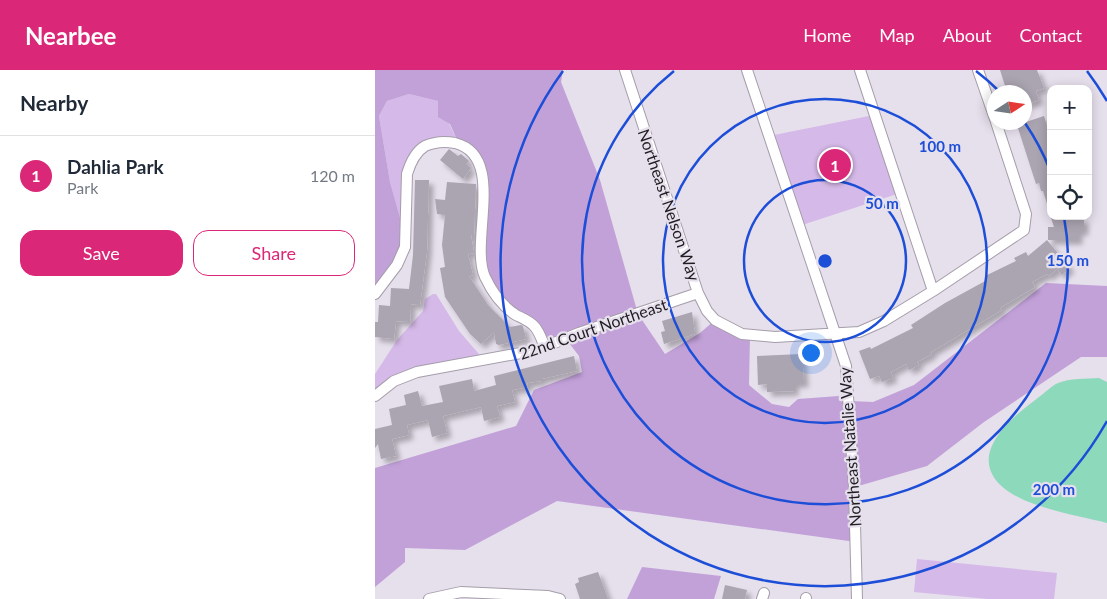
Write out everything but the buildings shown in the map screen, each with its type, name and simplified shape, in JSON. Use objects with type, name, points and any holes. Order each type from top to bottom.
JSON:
[{"type":"street","name":"Northeast Nelson Way","points":[[625,70],[699,293],[707,311],[729,330],[757,337],[835,335]]},
{"type":"street","name":"Northeast Natalie Way","points":[[747,70],[848,379],[854,487],[857,599]]},
{"type":"street","points":[[860,70],[933,291]]},
{"type":"street","points":[[978,70],[987,96]]},
{"type":"street","points":[[835,335],[872,327],[933,291],[1023,230],[1026,225],[1026,214],[999,130]]},
{"type":"street","points":[[375,294],[397,265],[405,248],[407,174],[410,164],[423,147],[442,142],[459,144],[473,155],[484,182],[479,251],[481,266],[486,280],[502,304],[536,328],[545,348]]},
{"type":"street","name":"22nd Court Northeast","points":[[375,396],[394,382],[417,372],[522,354],[545,348],[579,333],[699,293]]},
{"type":"street","points":[[429,599],[461,592],[548,596],[560,599]]},
{"type":"shaded area","points":[[375,70],[563,70],[561,82],[600,180],[638,314],[665,354],[700,333],[715,320],[750,336],[749,385],[772,404],[789,407],[798,399],[839,396],[850,401],[873,402],[914,385],[1046,283],[1107,286],[1107,357],[1081,357],[984,422],[927,466],[855,487],[856,542],[557,501],[465,550],[405,548],[405,562],[375,587],[375,468],[516,426],[534,390],[582,372],[579,356],[566,339],[545,347],[539,333],[515,314],[486,280],[482,173],[459,144],[450,124],[438,117],[438,101],[409,94],[387,101],[379,116],[390,182],[406,239],[405,247],[375,294]]},
{"type":"shaded area","points":[[409,94],[438,101],[459,144],[433,144],[410,164],[406,239],[390,182],[379,116],[387,101]]},
{"type":"shaded area","points":[[874,115],[900,193],[799,226],[769,136]]},
{"type":"shaded area","points":[[436,294],[459,331],[485,361],[417,372],[375,391],[375,374],[397,340],[423,311],[425,299]]},
{"type":"shaded area","points":[[1099,378],[1107,382],[1107,523],[1063,513],[1031,503],[1004,489],[995,479],[989,467],[989,455],[993,443],[1001,432],[1020,412],[1055,384],[1073,379]]},
{"type":"shaded area","points":[[917,559],[1057,573],[1054,599],[988,599],[914,592]]},
{"type":"shaded area","points":[[642,567],[721,576],[714,599],[627,599]]},
{"type":"place","name":"Dahlia Park","points":[[835,165]]}]
